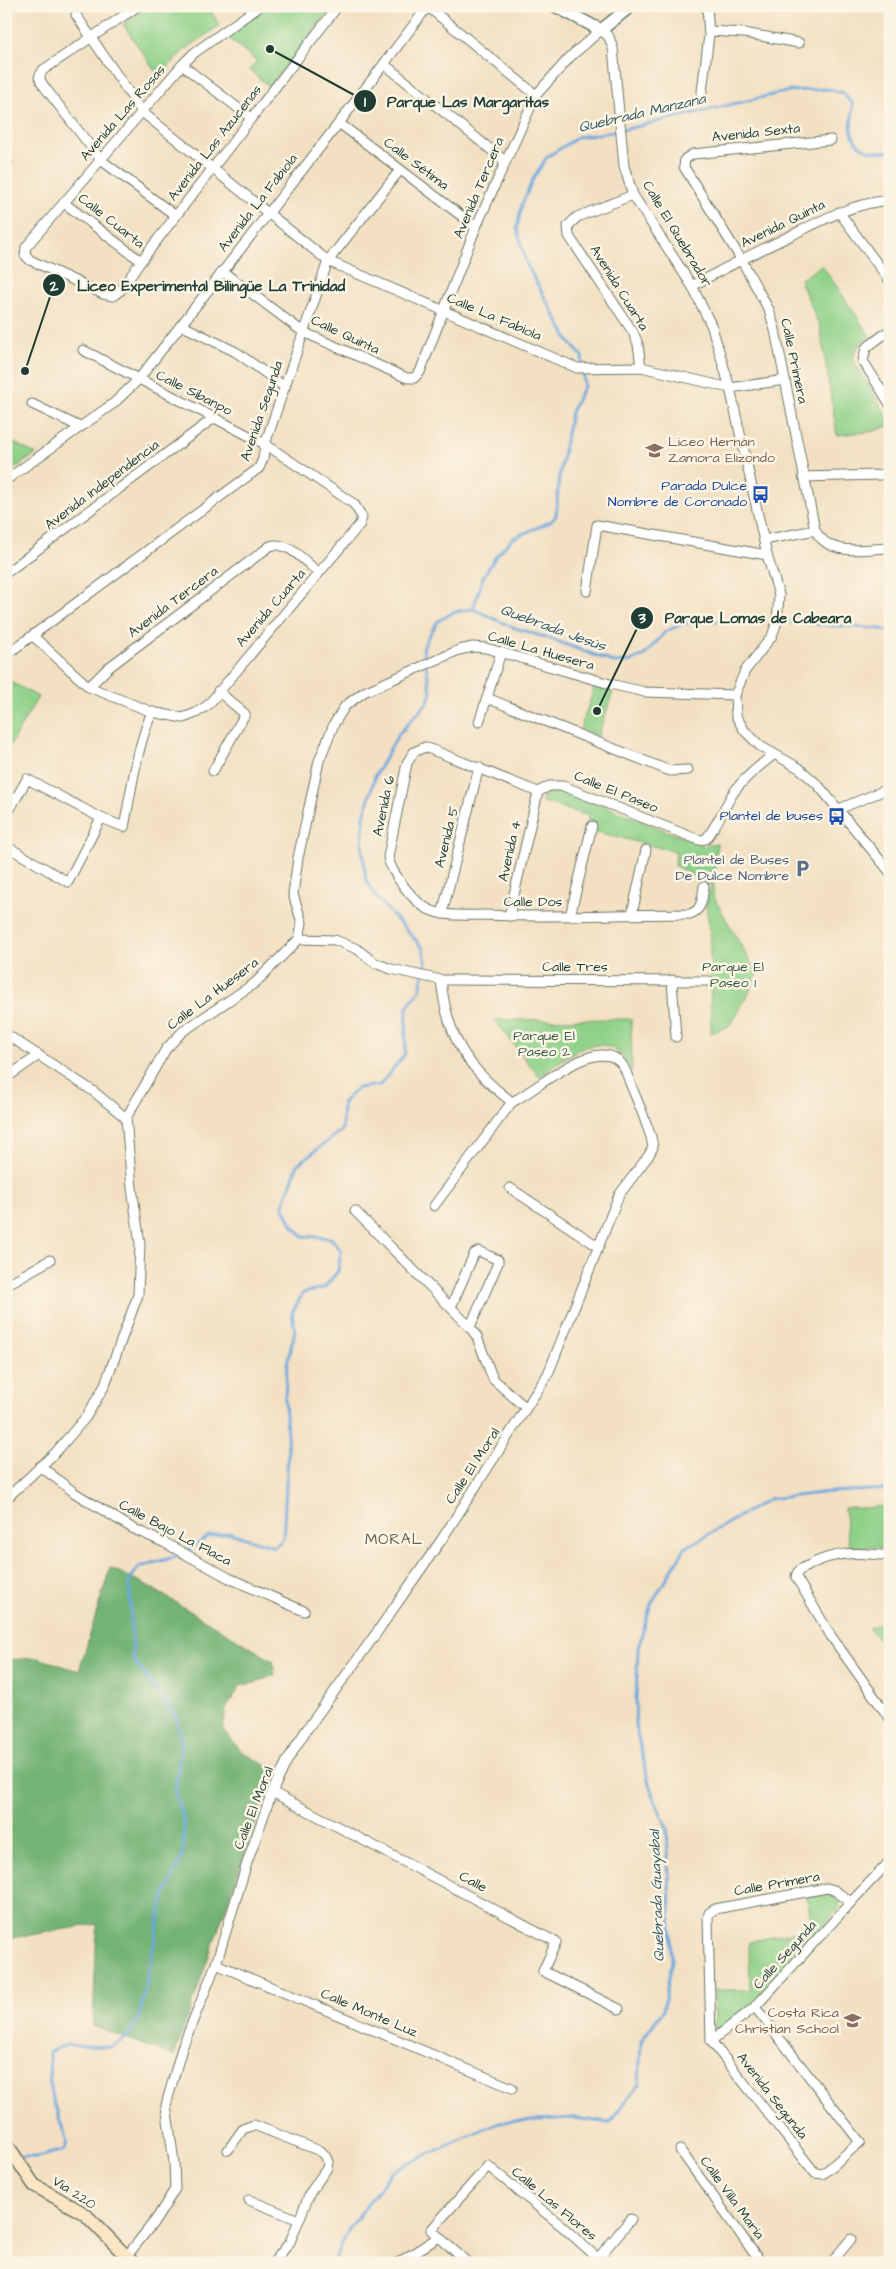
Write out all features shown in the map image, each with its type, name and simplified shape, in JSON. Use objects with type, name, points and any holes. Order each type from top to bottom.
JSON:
[{"type":"main road","name":"Vía 220","points":[[7,2144],[34,2185],[84,2214],[130,2260]]},
{"type":"street","points":[[138,6],[92,39],[43,70],[39,77],[42,85],[101,160],[176,216]]},
{"type":"street","name":"Avenida Las Rosas","points":[[114,296],[103,294],[30,260],[25,255],[26,247],[182,65],[194,53],[260,6]]},
{"type":"street","name":"Avenida Las Azucenas","points":[[114,296],[121,290],[141,261],[338,6]]},
{"type":"street","points":[[428,6],[536,95]]},
{"type":"street","name":"Avenida La Fabiola","points":[[6,480],[114,404],[138,380],[340,123],[428,6]]},
{"type":"street","points":[[555,6],[601,30],[631,6]]},
{"type":"street","points":[[701,100],[709,30],[707,6]]},
{"type":"street","name":"Calle La Fabiola","points":[[76,16],[142,112],[328,262],[577,368],[641,367],[730,388]]},
{"type":"street","name":"Avenida Tercera","points":[[414,378],[420,372],[476,227],[536,95],[571,56],[601,30]]},
{"type":"street","name":"Calle El Quebrador","points":[[601,30],[609,37],[613,48],[620,141],[624,166],[633,195],[692,286],[712,327],[730,388],[767,555],[779,595],[777,622],[772,636],[744,671],[735,695],[739,722],[760,746],[802,770],[818,785],[890,872]]},
{"type":"street","points":[[709,30],[744,33],[799,43]]},
{"type":"street","points":[[384,64],[505,161]]},
{"type":"street","points":[[182,65],[251,118]]},
{"type":"street","name":"Calle Sétima","points":[[340,123],[476,227]]},
{"type":"street","name":"Avenida Sexta","points":[[685,159],[693,154],[704,152],[830,140]]},
{"type":"street","name":"Calle Primera","points":[[685,159],[684,167],[687,175],[741,260],[769,310],[775,330],[815,530]]},
{"type":"street","name":"Avenida Segunda","points":[[6,655],[259,468],[263,459],[264,444],[328,262],[400,170]]},
{"type":"street","name":"Avenida Cuarta","points":[[633,195],[577,217],[568,226],[569,236],[633,332],[638,344],[641,367]]},
{"type":"street","name":"Avenida Quinta","points":[[692,286],[839,212],[863,203],[890,200]]},
{"type":"street","name":"Calle Cuarta","points":[[64,203],[141,261]]},
{"type":"street","points":[[839,212],[890,281]]},
{"type":"street","name":"Calle Quinta","points":[[222,271],[303,332],[407,378],[414,378]]},
{"type":"street","points":[[181,326],[236,352],[285,387]]},
{"type":"street","points":[[890,330],[866,348],[864,355],[865,367],[890,404]]},
{"type":"street","name":"Calle Sibanpo","points":[[83,350],[264,444],[354,504],[362,516]]},
{"type":"street","points":[[730,388],[785,380]]},
{"type":"street","points":[[32,404],[80,427]]},
{"type":"street","name":"Avenida Independencia","points":[[6,573],[214,418]]},
{"type":"street","points":[[803,476],[880,475],[890,471]]},
{"type":"street","name":"Avenida Cuarta","points":[[152,712],[183,718],[196,713],[208,705],[360,524],[362,516]]},
{"type":"street","points":[[587,591],[597,525],[767,555]]},
{"type":"street","points":[[764,540],[815,530],[827,545],[841,549],[890,548]]},
{"type":"street","name":"Avenida Tercera","points":[[89,687],[108,668],[270,546],[276,544],[288,548],[319,573]]},
{"type":"street","points":[[6,816],[27,779],[101,818],[124,827],[141,739],[152,712],[89,687],[33,636]]},
{"type":"street","name":"Calle La Huesera","points":[[126,1118],[166,1049],[182,1032],[254,983],[300,940],[302,923],[293,894],[298,858],[319,761],[334,724],[345,706],[364,692],[459,650],[473,647],[486,648],[610,684],[645,692],[735,695]]},
{"type":"street","points":[[479,722],[501,652]]},
{"type":"street","points":[[213,771],[245,714],[218,691]]},
{"type":"street","points":[[487,698],[670,771],[688,770]]},
{"type":"street","name":"Avenida 6","points":[[390,867],[388,858],[407,763],[414,752],[425,747],[479,767]]},
{"type":"street","name":"Calle El Paseo","points":[[538,792],[550,786],[563,786],[699,840],[706,839],[733,793],[756,769],[774,754]]},
{"type":"street","points":[[479,767],[538,792]]},
{"type":"street","name":"Avenida 5","points":[[442,914],[479,767]]},
{"type":"street","points":[[839,809],[890,788]]},
{"type":"street","name":"Avenida 4","points":[[509,916],[538,792]]},
{"type":"street","points":[[6,846],[68,882],[101,818]]},
{"type":"street","points":[[570,916],[592,826]]},
{"type":"street","points":[[632,914],[646,850]]},
{"type":"street","name":"Calle Dos","points":[[390,867],[428,910],[442,914],[570,916],[696,912],[700,906],[704,886]]},
{"type":"street","points":[[300,940],[335,940],[357,948],[375,963],[409,974],[441,980],[444,1008],[451,1030],[463,1052],[486,1082],[512,1102],[434,1206]]},
{"type":"street","name":"Calle Tres","points":[[441,980],[709,981]]},
{"type":"street","points":[[672,980],[676,1037]]},
{"type":"street","points":[[6,1034],[94,1091],[126,1118],[132,1188],[140,1244],[138,1295],[123,1340],[104,1387],[86,1417],[72,1435],[6,1499]]},
{"type":"street","points":[[6,1078],[39,1055]]},
{"type":"street","name":"Calle El Moral","points":[[130,2260],[175,2189],[174,2162],[166,2105],[182,2048],[216,1964],[247,1863],[272,1792],[288,1759],[305,1732],[431,1555],[548,1374],[619,1195],[653,1147],[651,1137],[623,1064],[608,1055],[595,1055],[577,1060],[525,1096],[512,1102]]},
{"type":"street","points":[[510,1188],[599,1247]]},
{"type":"street","points":[[355,1211],[452,1306],[477,1337],[493,1379],[526,1408]]},
{"type":"street","points":[[452,1306],[474,1254],[479,1252],[498,1260],[470,1327]]},
{"type":"street","points":[[6,1285],[50,1260]]},
{"type":"street","name":"Calle Bajo La Flaca","points":[[40,1466],[75,1493],[132,1528],[229,1578],[304,1612]]},
{"type":"street","points":[[890,1556],[862,1553],[825,1557],[797,1573],[798,1582],[831,1636],[890,1719]]},
{"type":"street","name":"Calle","points":[[272,1792],[556,1942],[543,1970],[619,2008]]},
{"type":"street","points":[[851,1902],[890,1861]]},
{"type":"street","name":"Calle Primera","points":[[711,2041],[709,1913],[715,1909],[827,1888],[834,1890],[851,1902]]},
{"type":"street","name":"Calle Segunda","points":[[711,2041],[756,2008],[851,1902]]},
{"type":"street","name":"Calle Monte Luz","points":[[216,1964],[512,2088]]},
{"type":"street","name":"Avenida Segunda","points":[[711,2041],[818,2175],[823,2174],[860,2144],[859,2139],[756,2008]]},
{"type":"street","points":[[228,2150],[243,2129],[254,2125],[320,2151],[325,2155],[328,2162],[310,2193],[290,2242],[272,2263]]},
{"type":"street","name":"Calle Villa María","points":[[680,2150],[761,2263]]},
{"type":"street","name":"Calle Las Flores","points":[[440,2237],[432,2230],[488,2166],[598,2261]]},
{"type":"street","points":[[250,2200],[299,2220]]},
{"type":"street","points":[[598,2261],[631,2219]]},
{"type":"street","points":[[398,2263],[440,2237],[468,2263]]},
{"type":"street","points":[[831,2263],[851,2239]]},
{"type":"green space","points":[[148,6],[207,6],[220,25],[182,52],[159,77],[123,24]]},
{"type":"green space","points":[[269,6],[333,6],[269,87],[250,70],[257,61],[226,36]]},
{"type":"green space","points":[[822,265],[870,336],[858,346],[853,360],[890,421],[890,425],[875,431],[837,435],[820,327],[800,280]]},
{"type":"green space","points":[[6,439],[36,454],[6,474]]},
{"type":"green space","points":[[6,679],[38,697],[6,752]]},
{"type":"green space","points":[[594,688],[613,692],[598,736],[580,730]]},
{"type":"green space","name":"Parque El Paseo 1","points":[[550,790],[565,790],[704,846],[717,843],[713,896],[757,974],[746,999],[729,1026],[711,1033],[710,931],[706,907],[711,885],[675,866],[676,852],[586,829],[589,816],[542,802],[544,794]]},
{"type":"green space","name":"Parque El Paseo 2","points":[[631,1019],[632,1071],[618,1052],[608,1046],[597,1045],[577,1051],[539,1077],[495,1020]]},
{"type":"green space","points":[[890,1505],[890,1548],[849,1546],[844,1508]]},
{"type":"green space","points":[[110,1568],[145,1584],[273,1661],[275,1675],[255,1683],[241,1685],[226,1709],[223,1729],[241,1751],[274,1770],[174,2056],[93,2026],[97,1924],[6,1939],[6,1660],[38,1658],[79,1671]]},
{"type":"green space","points":[[890,1620],[890,1654],[869,1628]]},
{"type":"green space","points":[[828,1892],[838,1898],[839,1908],[757,2000],[715,2032],[714,1990],[750,1990],[749,1942],[812,1928],[807,1897]]},
{"type":"waterway","name":"Quebrada Manzana","points":[[473,609],[483,577],[496,556],[513,538],[550,522],[556,516],[559,478],[571,412],[584,386],[582,356],[570,343],[527,265],[517,228],[522,204],[534,177],[547,157],[578,137],[618,131],[789,91],[827,89],[843,93],[853,104],[851,129],[857,143],[872,151],[890,151]]},
{"type":"waterway","name":"Quebrada Jesús","points":[[473,609],[512,627],[616,663],[631,661],[645,655],[665,632],[682,624],[706,621],[763,623]]},
{"type":"waterway","points":[[19,2157],[37,2157],[64,2150],[67,2142],[50,2090],[49,2052],[66,2045],[111,2047],[128,2037],[140,2014],[163,1900],[183,1854],[184,1822],[175,1792],[182,1742],[176,1717],[133,1659],[129,1581],[139,1567],[182,1555],[209,1536],[230,1533],[274,1547],[283,1539],[288,1453],[285,1399],[287,1364],[295,1331],[292,1313],[303,1293],[324,1288],[338,1271],[341,1251],[331,1238],[303,1236],[293,1226],[283,1206],[298,1164],[342,1130],[343,1102],[358,1088],[380,1085],[405,1054],[407,1007],[420,990],[426,962],[423,948],[376,897],[366,880],[362,844],[364,817],[375,776],[398,735],[427,703],[431,693],[423,648],[428,637],[438,621],[454,612],[473,609]]},
{"type":"waterway","name":"Quebrada Jesús","points":[[790,622],[881,629],[890,632]]},
{"type":"waterway","name":"Quebrada Guayabal","points":[[333,2263],[349,2229],[392,2171],[499,2122],[574,2118],[609,2123],[639,2084],[641,2041],[663,2011],[672,1961],[667,1828],[650,1788],[635,1725],[638,1648],[651,1604],[685,1548],[769,1499],[830,1492],[890,1489]]},
{"type":"place","name":"Parque Las Margaritas","points":[[270,49]]},
{"type":"place","name":"Liceo Experimental Bilingüe La Trinidad","points":[[25,371]]},
{"type":"place","name":"Liceo Hernán Zamora Elizondo","points":[[654,450]]},
{"type":"place","name":"Parada Dulce Nombre de Coronado","points":[[761,494]]},
{"type":"place","name":"Parque Lomas de Cabeara","points":[[597,711]]},
{"type":"place","name":"Plantel de buses","points":[[837,816]]},
{"type":"place","name":"Plantel de Buses De Dulce Nombre","points":[[803,868]]},
{"type":"place","name":"Costa Rica Christian School","points":[[853,2021]]},
{"type":"district","name":"MORAL","points":[[394,1539]]}]
